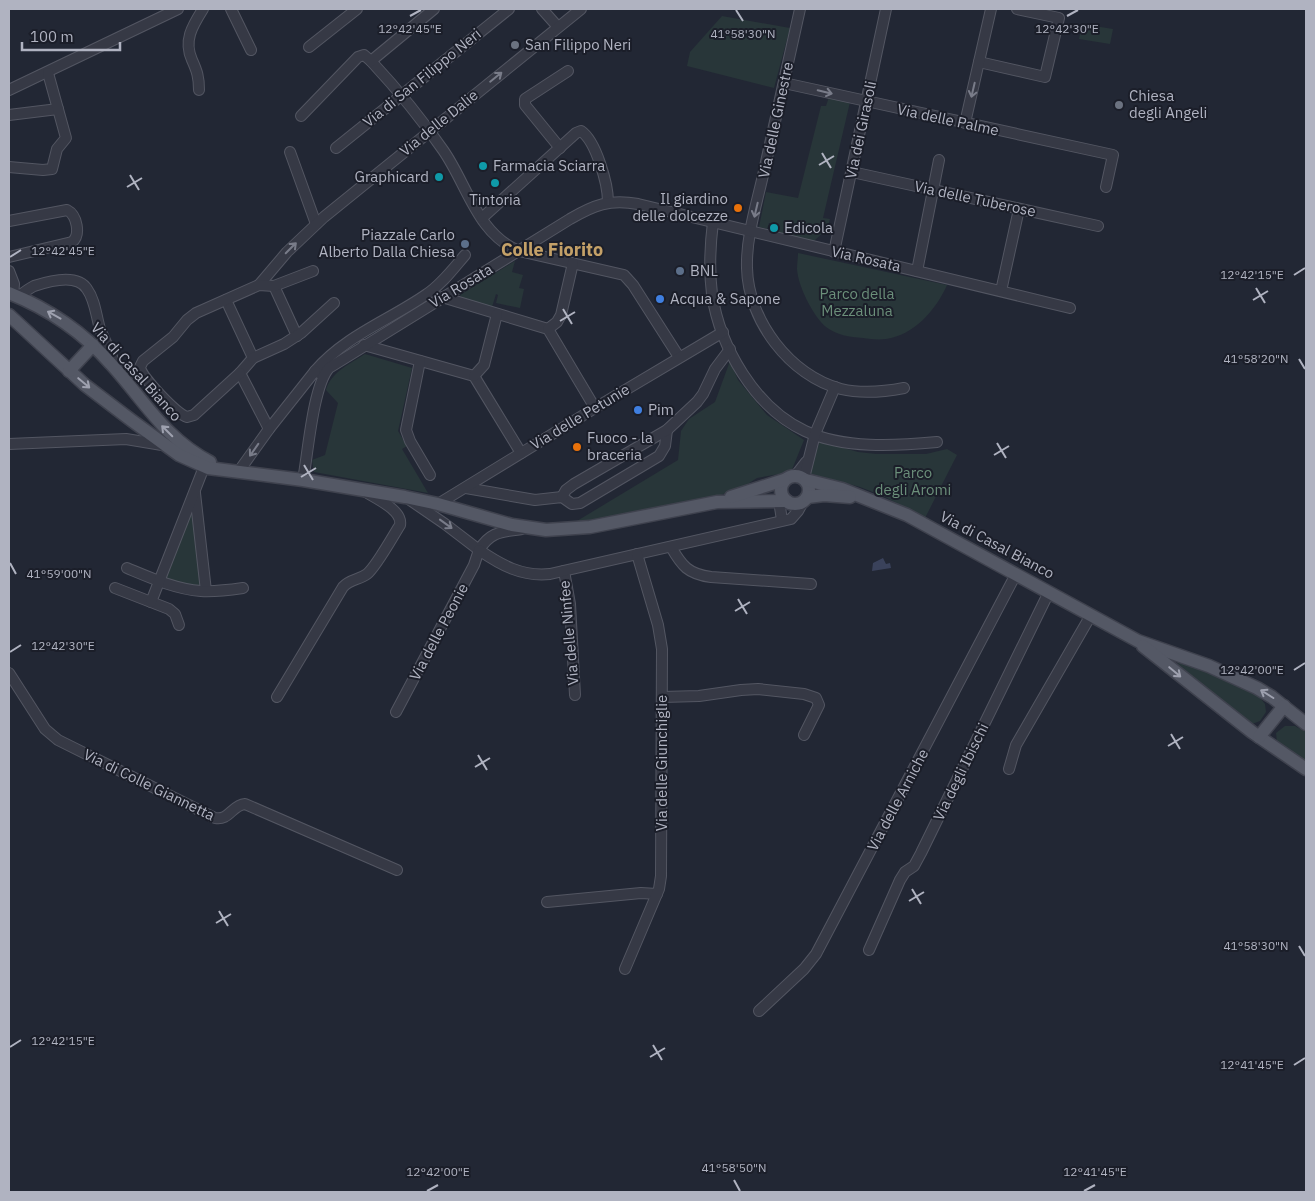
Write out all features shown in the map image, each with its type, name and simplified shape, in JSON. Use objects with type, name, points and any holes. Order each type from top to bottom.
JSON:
[{"type":"main road","name":"Via di Casal Bianco","points":[[13,292],[68,324],[93,345],[116,369],[152,415],[179,442],[210,462],[239,471]]},
{"type":"main road","name":"Via di Casal Bianco","points":[[9,315],[69,371],[168,447],[204,467],[361,489],[438,504],[529,528],[554,530],[575,529],[717,502],[783,501]]},
{"type":"main road","points":[[69,371],[93,345]]},
{"type":"main road","name":"Via di Casal Bianco","points":[[798,478],[842,489],[907,515],[1138,641],[1259,737],[1306,769]]},
{"type":"main road","points":[[798,478],[810,490],[808,499]]},
{"type":"main road","points":[[798,478],[781,491],[783,501],[795,504],[824,495],[865,498]]},
{"type":"main road","points":[[717,502],[798,478]]},
{"type":"main road","name":"Via di Casal Bianco","points":[[1138,641],[1209,666],[1257,688],[1306,724]]},
{"type":"main road","points":[[1259,737],[1284,706]]},
{"type":"street","points":[[9,90],[48,73],[178,9]]},
{"type":"street","points":[[199,90],[199,76],[191,58],[188,42],[192,28],[203,9]]},
{"type":"street","points":[[231,9],[251,50]]},
{"type":"street","points":[[309,47],[357,9]]},
{"type":"street","points":[[371,61],[434,9]]},
{"type":"street","name":"Via di San Filippo Neri","points":[[336,148],[509,9]]},
{"type":"street","points":[[542,9],[558,27]]},
{"type":"street","name":"Via delle Dalie","points":[[259,285],[287,252],[316,224],[581,9]]},
{"type":"street","name":"Via delle Ginestre","points":[[800,9],[751,231],[747,261],[748,281],[753,301],[764,326],[775,344],[793,363],[807,373],[835,387],[869,392],[904,388]]},
{"type":"street","name":"Via dei Girasoli","points":[[834,252],[886,9]]},
{"type":"street","points":[[965,123],[991,9]]},
{"type":"street","points":[[979,62],[1046,77],[1059,18],[1017,9]]},
{"type":"street","points":[[301,116],[358,57],[364,56],[371,61],[401,94],[430,131],[450,161],[482,218],[498,239],[519,251],[619,273],[626,277],[679,357]]},
{"type":"street","points":[[560,148],[525,104],[525,100],[568,71]]},
{"type":"street","points":[[9,167],[43,170],[51,170],[53,168],[58,149],[66,136],[48,73]]},
{"type":"street","name":"Via delle Palme","points":[[784,83],[1113,155],[1106,187]]},
{"type":"street","points":[[9,115],[58,109]]},
{"type":"street","points":[[482,218],[581,131],[593,146],[605,179],[608,202]]},
{"type":"street","points":[[290,152],[316,224]]},
{"type":"street","points":[[917,271],[939,160]]},
{"type":"street","name":"Via delle Tuberose","points":[[852,172],[1098,226]]},
{"type":"street","name":"Via Rosata","points":[[319,373],[582,212],[608,202],[638,204],[1070,308]]},
{"type":"street","points":[[1001,291],[1019,209]]},
{"type":"street","points":[[9,221],[67,210],[70,211],[74,218],[77,234],[72,242],[9,257]]},
{"type":"street","points":[[713,222],[710,255],[711,286],[722,332],[751,384],[774,409],[806,432],[851,443],[905,445],[937,442]]},
{"type":"street","name":"Via Rosata","points":[[239,471],[269,428],[319,373],[333,352],[352,338],[430,292],[444,280],[465,255]]},
{"type":"street","points":[[548,329],[557,322],[561,315],[573,263]]},
{"type":"street","points":[[9,271],[13,292],[61,280],[75,280],[83,283],[94,302],[102,333],[116,369]]},
{"type":"street","points":[[313,271],[274,286],[259,285],[190,317],[174,336],[143,361],[140,367],[141,372],[178,413],[187,417],[194,415],[240,374],[253,358],[297,336],[334,303]]},
{"type":"street","points":[[274,286],[297,336]]},
{"type":"street","points":[[442,297],[548,329],[595,408]]},
{"type":"street","points":[[226,300],[253,358]]},
{"type":"street","points":[[474,376],[484,365],[497,314]]},
{"type":"street","name":"Via delle Petunie","points":[[438,504],[722,332]]},
{"type":"street","points":[[364,345],[474,376],[521,453]]},
{"type":"street","points":[[562,497],[566,490],[574,484],[667,430],[697,402],[715,369],[730,349]]},
{"type":"street","points":[[420,361],[406,430],[410,441],[430,475]]},
{"type":"street","name":"Via Rosata","points":[[303,480],[319,373]]},
{"type":"street","points":[[240,374],[269,428]]},
{"type":"street","points":[[798,478],[808,459],[815,434],[835,387]]},
{"type":"street","points":[[126,439],[139,434],[132,420]]},
{"type":"street","points":[[463,512],[458,507],[457,501],[466,488],[535,500],[562,497],[572,504],[580,503],[655,459],[664,450],[667,430]]},
{"type":"street","points":[[9,444],[126,439],[168,447]]},
{"type":"street","points":[[151,602],[204,467]]},
{"type":"street","points":[[277,697],[343,587],[349,581],[362,577],[370,571],[400,525],[401,518],[397,512],[361,489]]},
{"type":"street","points":[[195,490],[206,591]]},
{"type":"street","name":"Via di Casal Bianco","points":[[405,497],[502,565],[522,573],[546,574],[564,571],[787,519]]},
{"type":"street","points":[[783,501],[787,519],[798,511],[808,499]]},
{"type":"street","name":"Via di Casal Bianco","points":[[479,550],[488,538],[495,534],[529,528]]},
{"type":"street","points":[[670,547],[684,566],[697,574],[711,577],[811,584]]},
{"type":"street","name":"Via delle Peonie","points":[[396,712],[475,562],[479,550]]},
{"type":"street","name":"Via delle Giunchiglie","points":[[625,969],[657,894],[662,876],[662,652],[660,635],[637,554]]},
{"type":"street","points":[[127,568],[182,588],[206,591],[243,588]]},
{"type":"street","name":"Via delle Ninfee","points":[[564,571],[570,604],[575,694]]},
{"type":"street","name":"Via delle Arniche","points":[[760,1011],[815,956],[1016,574]]},
{"type":"street","points":[[115,588],[172,611],[176,614],[179,625]]},
{"type":"street","name":"Via degli Ibischi","points":[[869,950],[900,880],[905,872],[914,866],[921,853],[1049,592]]},
{"type":"street","points":[[1009,768],[1016,745],[1091,615]]},
{"type":"street","name":"Via di Colle Giannetta","points":[[9,673],[46,730],[58,740],[215,818],[221,819],[226,817],[238,805],[245,804],[397,870]]},
{"type":"street","points":[[662,697],[699,696],[754,689],[807,695],[816,698],[819,705],[804,735]]},
{"type":"street","points":[[547,902],[644,892],[657,894]]},
{"type":"green space","points":[[722,16],[790,28],[774,88],[687,66],[690,52]]},
{"type":"green space","points":[[1082,24],[1113,29],[1110,44],[1079,39]]},
{"type":"green space","points":[[829,97],[850,102],[823,218],[830,219],[827,229],[814,241],[778,232],[779,225],[769,223],[767,229],[759,227],[766,192],[798,198],[821,106],[826,106]]},
{"type":"green space","name":"Parco della Mezzaluna","points":[[798,253],[947,285],[930,312],[915,327],[906,332],[896,337],[883,339],[848,336],[834,332],[826,327],[811,308],[798,276]]},
{"type":"green space","points":[[515,261],[512,272],[523,275],[519,288],[524,289],[520,308],[496,303],[498,295],[496,294],[492,307],[463,299],[460,295]]},
{"type":"green space","points":[[365,354],[412,368],[398,431],[407,446],[402,449],[428,493],[314,472],[312,460],[325,455],[338,403],[326,390],[328,384],[337,373]]},
{"type":"green space","points":[[730,361],[738,380],[767,415],[804,440],[791,472],[757,478],[743,487],[715,497],[572,524],[678,460],[681,431],[689,419],[715,402]]},
{"type":"green space","name":"Parco degli Aromi","points":[[820,441],[858,452],[876,454],[926,454],[947,449],[957,455],[925,518],[883,496],[860,487],[808,473]]},
{"type":"green space","points":[[193,508],[201,586],[198,588],[164,580]]},
{"type":"green space","points":[[1181,661],[1192,664],[1256,693],[1265,704],[1266,712],[1260,721],[1252,724],[1242,718],[1177,663]]},
{"type":"green space","points":[[1285,726],[1295,726],[1306,732],[1306,762],[1277,742],[1276,733]]},
{"type":"water","points":[[883,558],[886,564],[890,563],[891,568],[872,571],[873,563]]},
{"type":"place","name":"San Filippo Neri","points":[[515,45]]},
{"type":"place","name":"Chiesa degli Angeli","points":[[1119,105]]},
{"type":"place","name":"Farmacia Sciarra","points":[[483,166]]},
{"type":"place","name":"Graphicard","points":[[439,177]]},
{"type":"place","name":"Tintoria","points":[[495,183]]},
{"type":"place","name":"Il giardino delle dolcezze","points":[[738,208]]},
{"type":"place","name":"Edicola","points":[[774,228]]},
{"type":"place","name":"Piazzale Carlo Alberto Dalla Chiesa","points":[[465,244]]},
{"type":"place","name":"BNL","points":[[680,271]]},
{"type":"place","name":"Acqua & Sapone","points":[[660,299]]},
{"type":"place","name":"Pim","points":[[638,410]]},
{"type":"place","name":"Fuoco - la braceria","points":[[577,447]]},
{"type":"district","name":"Colle Fiorito","points":[[552,250]]}]
